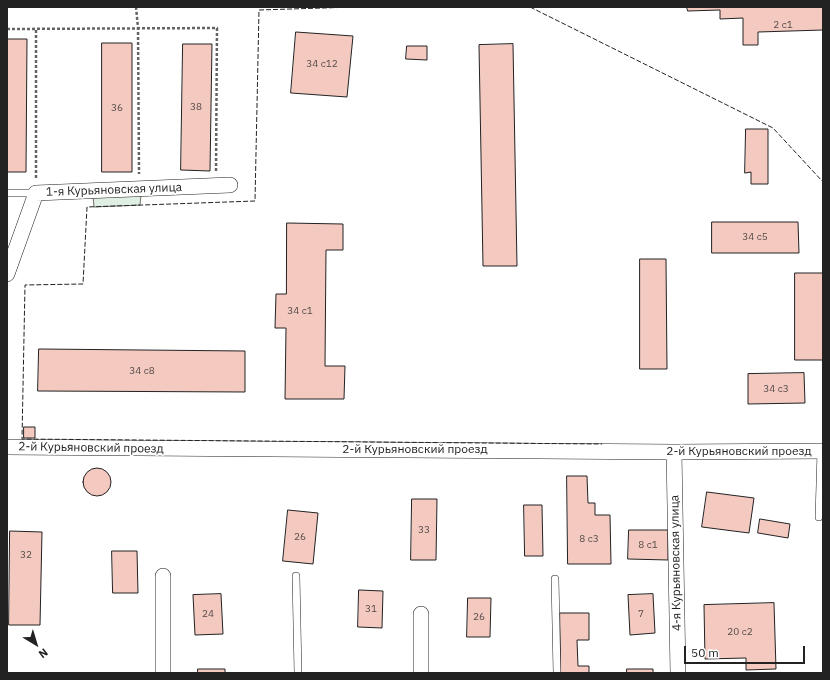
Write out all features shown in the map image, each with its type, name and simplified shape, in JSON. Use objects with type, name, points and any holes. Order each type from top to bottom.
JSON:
[{"type":"street","name":"1-я Курьяновская улица","points":[[7,274],[36,193],[223,185]]},
{"type":"street","name":"2-й Курьяновский проезд","points":[[7,447],[674,449],[822,451]]},
{"type":"street","name":"4-я Курьяновская улица","points":[[674,449],[678,673]]},
{"type":"street","points":[[163,576],[163,673]]},
{"type":"street","points":[[421,614],[421,673]]},
{"type":"lane","points":[[7,193],[36,193]]},
{"type":"lane","points":[[819,517],[822,451]]},
{"type":"lane","points":[[296,576],[298,673]]},
{"type":"lane","points":[[555,579],[556,673]]},
{"type":"path","points":[[136,7],[138,28],[139,189]]},
{"type":"path","points":[[7,29],[217,28],[223,185]]},
{"type":"path","points":[[36,29],[36,193]]},
{"type":"green space","points":[[141,195],[140,205],[94,207],[93,196]]},
{"type":"building","points":[[687,7],[823,7],[823,30],[758,32],[758,45],[743,45],[743,18],[720,19],[720,10],[688,11]]},
{"type":"building","points":[[296,32],[353,36],[347,97],[291,93]]},
{"type":"building","points":[[7,39],[27,39],[26,172],[7,172]]},
{"type":"building","points":[[102,43],[132,43],[132,172],[102,172]]},
{"type":"building","points":[[183,44],[212,44],[210,171],[181,170]]},
{"type":"building","points":[[513,44],[517,266],[483,266],[479,45]]},
{"type":"building","points":[[407,46],[427,46],[427,60],[406,59]]},
{"type":"building","points":[[746,129],[768,129],[768,184],[751,184],[751,172],[745,173]]},
{"type":"building","points":[[712,222],[798,222],[799,253],[712,253]]},
{"type":"building","points":[[287,223],[343,224],[343,250],[326,250],[325,366],[345,366],[344,399],[285,399],[286,328],[275,328],[276,294],[286,294]]},
{"type":"building","points":[[640,259],[666,259],[667,369],[640,369]]},
{"type":"building","points":[[795,273],[823,273],[823,360],[795,360]]},
{"type":"building","points":[[39,349],[245,351],[245,392],[38,391]]},
{"type":"building","points":[[804,373],[805,403],[748,404],[748,374]]},
{"type":"building","points":[[24,427],[35,427],[35,438],[24,438]]},
{"type":"building","points":[[97,468],[107,472],[111,482],[107,492],[97,496],[87,492],[83,482],[87,472]]},
{"type":"building","points":[[567,476],[587,476],[588,503],[595,503],[595,515],[610,515],[611,564],[568,564]]},
{"type":"building","points":[[707,492],[754,498],[749,533],[702,527]]},
{"type":"building","points":[[412,499],[437,499],[436,560],[411,560]]},
{"type":"building","points":[[524,505],[542,505],[543,556],[525,556]]},
{"type":"building","points":[[288,510],[318,513],[313,564],[283,561]]},
{"type":"building","points":[[760,519],[790,524],[788,538],[758,533]]},
{"type":"building","points":[[629,530],[668,530],[668,560],[628,559]]},
{"type":"building","points":[[10,531],[42,532],[40,625],[9,625]]},
{"type":"building","points":[[112,551],[137,551],[138,593],[113,593]]},
{"type":"building","points":[[359,590],[383,591],[382,628],[358,627]]},
{"type":"building","points":[[221,594],[223,634],[195,635],[193,595]]},
{"type":"building","points":[[653,594],[655,633],[630,635],[628,595]]},
{"type":"building","points":[[468,598],[491,598],[490,637],[467,637]]},
{"type":"building","points":[[774,603],[776,669],[746,670],[746,658],[705,659],[704,605]]},
{"type":"building","points":[[560,613],[589,613],[589,640],[577,640],[578,666],[589,666],[589,673],[561,673]]},
{"type":"building","points":[[198,669],[225,669],[225,673],[198,673]]},
{"type":"building","points":[[627,669],[653,669],[653,673],[627,673]]},
{"type":"fence","points":[[355,7],[259,10],[255,201],[87,207],[83,284],[25,285],[22,439],[602,444]]},
{"type":"fence","points":[[530,7],[773,128],[823,182]]}]
